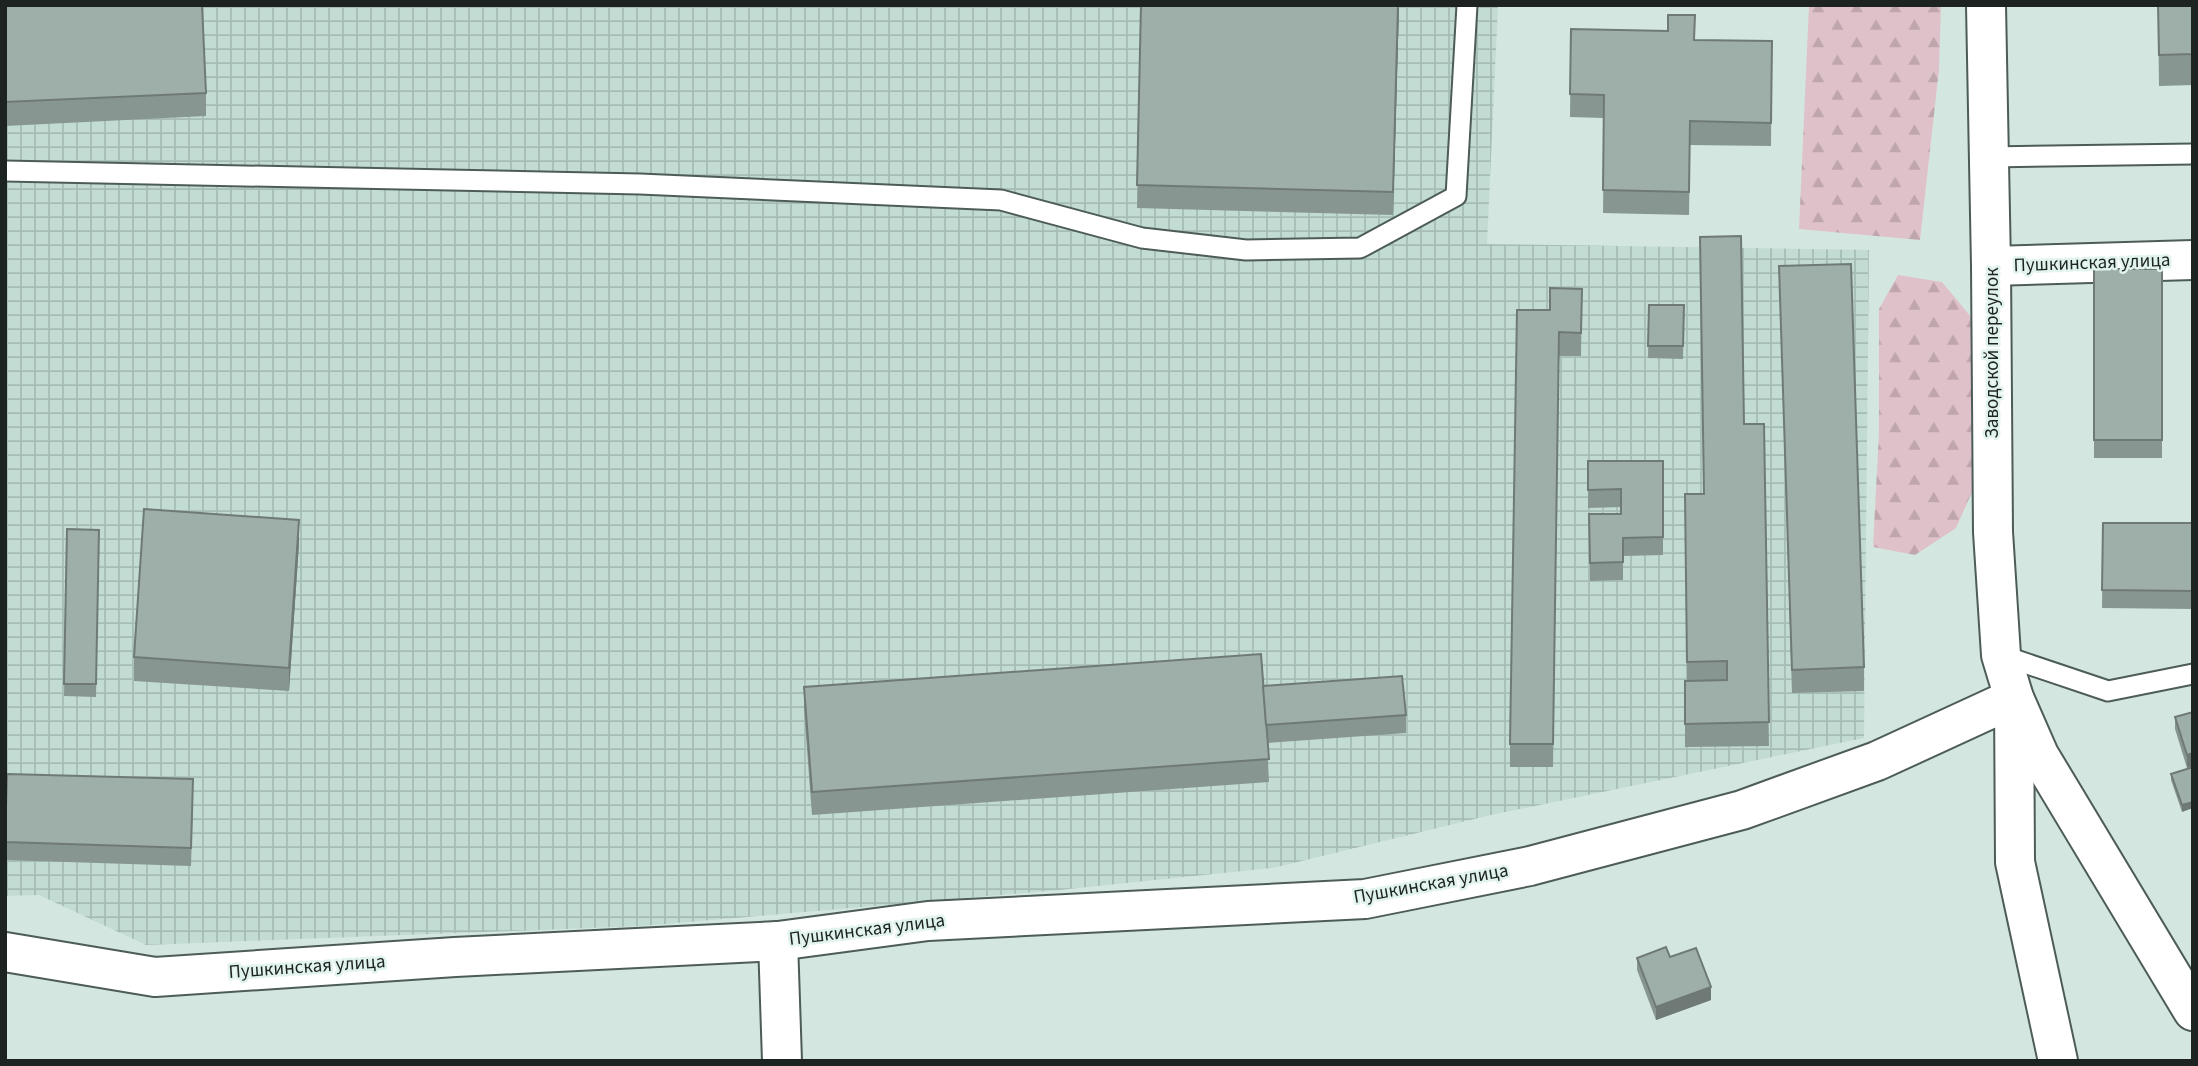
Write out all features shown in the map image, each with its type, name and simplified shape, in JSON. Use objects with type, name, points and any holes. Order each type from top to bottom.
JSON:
[{"type":"street","name":"Заводской переулок","points":[[1986,5],[1992,266],[1993,532],[2001,656],[2014,698]]},
{"type":"street","name":"Пушкинская улица","points":[[1992,266],[2193,260]]},
{"type":"street","name":"Пушкинская улица","points":[[5,952],[155,977],[455,957],[778,941],[929,921],[1377,897],[1530,866],[1742,810],[1877,761],[2014,698]]},
{"type":"street","points":[[2014,698],[2039,755],[2193,1011]]},
{"type":"street","points":[[2014,698],[2015,862],[2058,1061]]},
{"type":"street","name":"Пушкинская улица","points":[[778,941],[782,1061]]},
{"type":"lane","points":[[5,171],[640,184],[1002,200],[1142,238],[1246,250],[1360,248],[1456,197],[1467,5]]},
{"type":"lane","points":[[1989,157],[2193,154]]},
{"type":"lane","points":[[2001,656],[2108,691],[2193,674]]},
{"type":"shaded area","points":[[5,5],[1498,5],[1487,244],[1869,250],[1864,738],[1491,815],[1273,868],[1059,890],[642,926],[146,945],[39,895],[5,896]]},
{"type":"green space","points":[[1809,5],[1941,5],[1939,69],[1920,240],[1799,229]]},
{"type":"green space","points":[[1898,275],[1942,282],[1971,317],[1972,492],[1956,528],[1915,555],[1873,547],[1879,432],[1879,309]]},
{"type":"building","points":[[5,5],[202,5],[206,93],[5,102]]},
{"type":"building","points":[[1141,5],[1398,5],[1393,192],[1137,185]]},
{"type":"building","points":[[2158,5],[2193,5],[2193,54],[2159,55]]},
{"type":"building","points":[[1668,15],[1695,15],[1694,40],[1772,41],[1771,123],[1690,121],[1689,192],[1603,190],[1604,95],[1570,94],[1571,29],[1668,31]]},
{"type":"building","points":[[1741,236],[1744,424],[1764,424],[1769,722],[1685,724],[1685,681],[1727,680],[1727,661],[1687,662],[1685,494],[1704,494],[1700,237]]},
{"type":"building","points":[[1851,264],[1864,667],[1792,670],[1779,266]]},
{"type":"building","points":[[2094,269],[2162,269],[2162,440],[2094,440]]},
{"type":"building","points":[[1550,288],[1582,289],[1581,333],[1559,332],[1553,744],[1510,744],[1517,310],[1550,310]]},
{"type":"building","points":[[1649,305],[1684,305],[1683,346],[1648,346]]},
{"type":"building","points":[[1588,461],[1663,461],[1663,537],[1623,538],[1623,562],[1590,563],[1589,514],[1621,514],[1621,489],[1588,490]]},
{"type":"building","points":[[144,509],[299,520],[289,668],[134,657]]},
{"type":"building","points":[[2103,523],[2193,523],[2193,591],[2102,590]]},
{"type":"building","points":[[67,529],[99,530],[96,684],[64,684]]},
{"type":"building","points":[[1261,654],[1269,759],[812,792],[804,687]]},
{"type":"building","points":[[1402,676],[1406,715],[1266,725],[1263,686]]},
{"type":"building","points":[[2193,712],[2193,753],[2187,755],[2175,717]]},
{"type":"building","points":[[2193,767],[2193,802],[2182,805],[2171,774]]},
{"type":"building","points":[[7,774],[193,779],[191,848],[5,842]]},
{"type":"building","points":[[1666,947],[1670,957],[1696,948],[1711,987],[1656,1007],[1637,958]]}]
